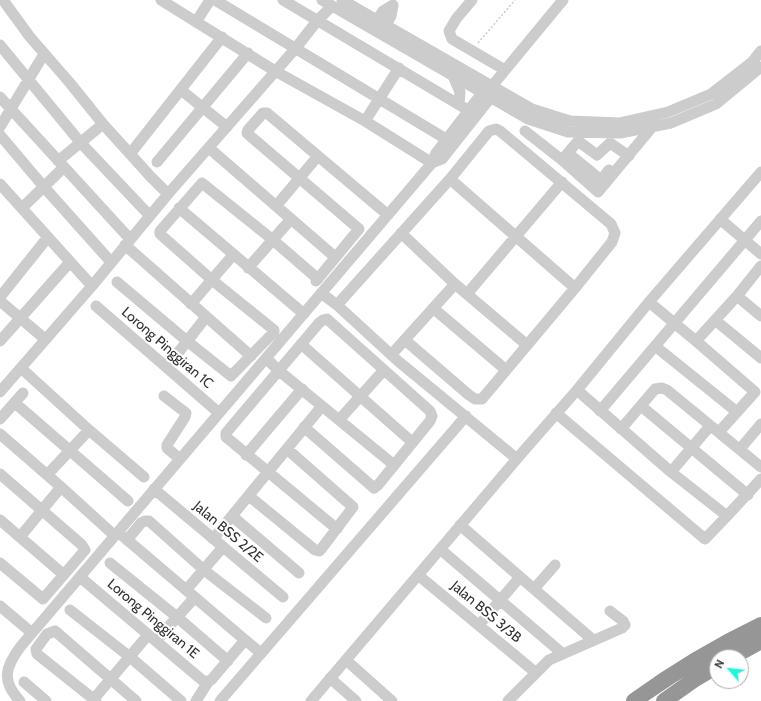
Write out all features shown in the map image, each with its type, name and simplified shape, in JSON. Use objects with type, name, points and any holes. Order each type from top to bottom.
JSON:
[{"type":"highway","points":[[634,701],[691,663],[740,635],[761,625]]},
{"type":"highway","points":[[746,649],[761,641]]},
{"type":"highway","points":[[664,701],[709,671]]},
{"type":"street","points":[[3,0],[30,37],[103,124],[168,194]]},
{"type":"street","points":[[161,0],[275,71],[365,121],[432,163]]},
{"type":"street","points":[[196,22],[210,0]]},
{"type":"street","points":[[215,0],[446,139]]},
{"type":"street","points":[[283,0],[464,108]]},
{"type":"street","points":[[322,0],[379,27],[488,92],[528,119],[568,132],[620,133],[671,122],[716,104],[761,67]]},
{"type":"street","points":[[342,0],[379,27],[453,76],[488,92],[570,122],[619,123],[668,112],[711,94],[752,62],[761,51]]},
{"type":"street","points":[[472,0],[456,19],[449,31],[452,39],[505,70]]},
{"type":"street","points":[[432,163],[442,159],[488,92],[563,0]]},
{"type":"street","points":[[379,27],[383,11],[395,2]]},
{"type":"street","points":[[0,392],[92,286],[168,194],[295,49],[317,21],[332,6]]},
{"type":"street","points":[[130,154],[222,38]]},
{"type":"street","points":[[0,45],[80,142],[150,216]]},
{"type":"street","points":[[156,162],[248,53]]},
{"type":"street","points":[[0,127],[44,54]]},
{"type":"street","points":[[365,121],[399,68]]},
{"type":"street","points":[[453,76],[460,92],[464,108]]},
{"type":"street","points":[[181,90],[226,127]]},
{"type":"street","points":[[20,701],[12,692],[7,677],[10,660],[432,163],[436,153],[464,108],[488,92]]},
{"type":"street","points":[[0,97],[61,164],[128,242],[191,304],[252,356]]},
{"type":"street","points":[[117,282],[231,376],[233,376],[274,332],[274,330],[212,280],[160,234],[160,231],[202,183],[273,240],[317,280],[359,229],[247,133],[265,112],[388,215]]},
{"type":"street","points":[[22,208],[44,187],[80,142],[103,124]]},
{"type":"street","points":[[565,157],[598,192],[626,155],[653,126]]},
{"type":"street","points":[[336,305],[450,179],[489,131],[496,128],[611,224],[616,233],[612,242],[575,288],[482,399],[475,399],[405,340]]},
{"type":"street","points":[[525,131],[601,180],[612,167],[626,155]]},
{"type":"street","points":[[0,135],[111,262]]},
{"type":"street","points":[[565,157],[578,141],[612,167]]},
{"type":"street","points":[[597,155],[610,144],[626,155]]},
{"type":"street","points":[[209,148],[335,257]]},
{"type":"street","points":[[276,206],[318,156]]},
{"type":"street","points":[[311,701],[761,172]]},
{"type":"street","points":[[450,179],[575,288]]},
{"type":"street","points":[[466,294],[562,182]]},
{"type":"street","points":[[0,184],[92,286]]},
{"type":"street","points":[[179,208],[304,314]]},
{"type":"street","points":[[248,268],[291,219]]},
{"type":"street","points":[[720,219],[761,254]]},
{"type":"street","points":[[600,411],[761,221]]},
{"type":"street","points":[[401,233],[466,294],[527,345]]},
{"type":"street","points":[[0,297],[48,237]]},
{"type":"street","points":[[191,304],[233,255]]},
{"type":"street","points":[[0,341],[70,262]]},
{"type":"street","points":[[696,341],[761,266]]},
{"type":"street","points":[[391,354],[455,284]]},
{"type":"street","points":[[321,293],[391,354],[517,458]]},
{"type":"street","points":[[736,296],[761,316]]},
{"type":"street","points":[[0,301],[46,339]]},
{"type":"street","points":[[649,302],[758,391],[719,432]]},
{"type":"street","name":"Lorong Pinggiran 1C","points":[[96,306],[219,413]]},
{"type":"street","points":[[433,308],[506,370]]},
{"type":"street","points":[[167,367],[206,317]]},
{"type":"street","points":[[304,427],[374,488],[430,421],[432,416],[430,411],[328,319],[319,323],[278,370],[225,435],[226,438],[337,530]]},
{"type":"street","points":[[715,320],[761,358]]},
{"type":"street","points":[[301,344],[412,442]]},
{"type":"street","points":[[655,346],[737,412]]},
{"type":"street","points":[[266,358],[278,370],[394,465]]},
{"type":"street","points":[[21,368],[89,430],[144,477]]},
{"type":"street","points":[[339,420],[384,370]]},
{"type":"street","points":[[621,429],[655,389],[662,388],[667,390],[761,467]]},
{"type":"street","points":[[246,455],[302,389]]},
{"type":"street","points":[[577,390],[671,472],[727,516]]},
{"type":"street","points":[[0,419],[23,393]]},
{"type":"street","points":[[164,396],[186,414],[167,445],[168,448],[180,459]]},
{"type":"street","points":[[15,403],[128,501]]},
{"type":"street","points":[[213,539],[322,406]]},
{"type":"street","points":[[641,406],[748,495]]},
{"type":"street","points":[[556,413],[705,539],[761,480]]},
{"type":"street","points":[[220,701],[466,416]]},
{"type":"street","points":[[740,449],[761,424]]},
{"type":"street","points":[[671,472],[710,426]]},
{"type":"street","points":[[47,475],[89,430]]},
{"type":"street","points":[[0,434],[116,534],[127,540],[261,653]]},
{"type":"street","points":[[249,496],[315,550],[319,551],[337,530],[353,507],[287,449]]},
{"type":"street","points":[[0,474],[82,545],[85,550],[43,599],[0,563]]},
{"type":"street","points":[[20,537],[62,487]]},
{"type":"street","name":"Jalan BSS 2/2E","points":[[154,489],[283,597]]},
{"type":"street","points":[[232,516],[299,573]]},
{"type":"street","points":[[127,540],[141,523],[149,521],[204,570],[266,618]]},
{"type":"street","points":[[1,524],[20,537],[64,575]]},
{"type":"street","points":[[460,525],[593,640]]},
{"type":"street","points":[[136,701],[110,679],[55,631],[47,634],[39,642],[36,648],[37,654],[94,700],[110,679],[130,657],[177,617],[204,570],[224,547]]},
{"type":"street","points":[[440,549],[563,654]]},
{"type":"street","points":[[110,563],[177,617],[228,661]]},
{"type":"street","points":[[534,589],[555,565]]},
{"type":"street","name":"Jalan BSS 3/3B","points":[[418,575],[535,672]]},
{"type":"street","name":"Lorong Pinggiran 1E","points":[[80,577],[202,680],[208,682]]},
{"type":"street","points":[[478,625],[520,577]]},
{"type":"street","points":[[0,606],[32,633]]},
{"type":"street","points":[[70,610],[130,657],[181,701]]},
{"type":"street","points":[[508,701],[535,672],[549,660],[622,628],[625,625],[623,621],[610,611]]},
{"type":"street","points":[[196,701],[208,682],[245,640]]},
{"type":"street","points":[[346,660],[392,701]]},
{"type":"street","points":[[330,678],[356,701]]},
{"type":"street","points":[[24,682],[46,701]]},
{"type":"path","points":[[471,50],[515,0]]}]
